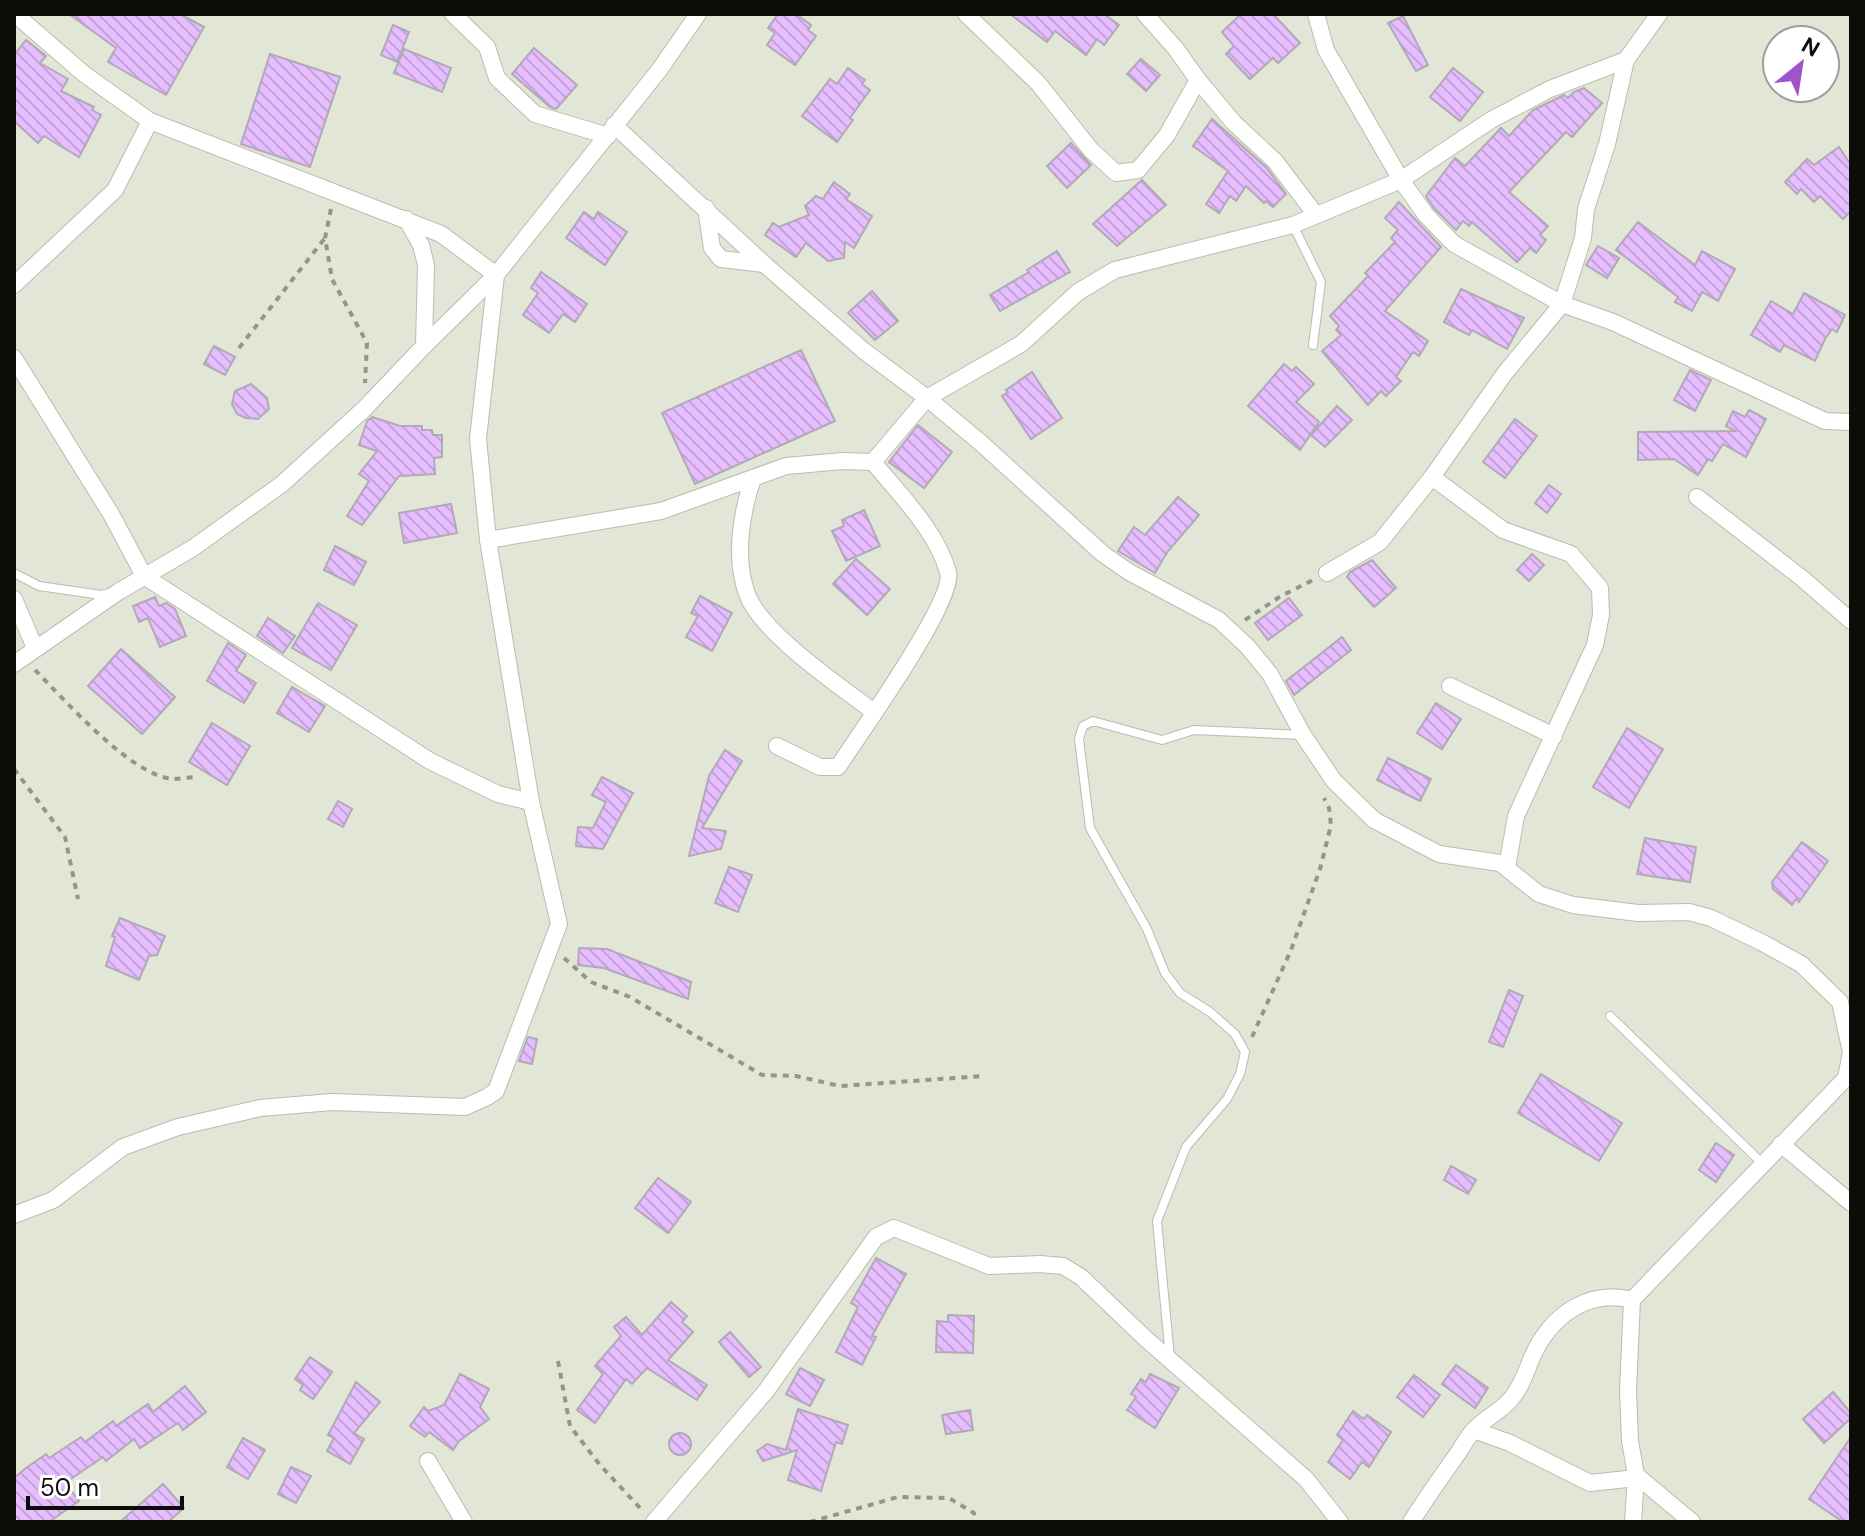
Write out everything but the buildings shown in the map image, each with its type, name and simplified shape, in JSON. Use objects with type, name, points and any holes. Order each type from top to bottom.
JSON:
[{"type":"street","points":[[15,14],[84,74],[150,121],[441,234],[496,275]]},
{"type":"street","points":[[453,14],[487,47],[497,78],[535,114],[611,131],[706,208],[764,264],[864,351],[927,398],[1103,554],[1129,572],[1219,620],[1270,674],[1303,735],[1334,781],[1374,820],[1439,854],[1486,860],[1507,867],[1539,894],[1573,905],[1638,913],[1689,912],[1711,918],[1801,964],[1840,1002],[1851,1052],[1848,1076],[1632,1300],[1628,1390],[1630,1441],[1636,1476],[1633,1522]]},
{"type":"street","points":[[14,599],[24,656],[118,592],[193,548],[282,484],[364,409],[496,275],[660,69],[698,14]]},
{"type":"street","points":[[966,14],[1038,83],[1091,150],[1116,173],[1138,170],[1167,135],[1198,80]]},
{"type":"street","points":[[984,31],[994,14]]},
{"type":"street","points":[[1145,14],[1234,123],[1275,161],[1316,215]]},
{"type":"street","points":[[1316,14],[1326,50],[1401,180],[1426,215],[1454,244],[1562,304],[1613,322],[1825,421],[1851,422]]},
{"type":"street","points":[[1327,573],[1380,542],[1432,477],[1505,373],[1562,304],[1583,238],[1586,209],[1607,144],[1626,60],[1659,14]]},
{"type":"street","points":[[873,462],[927,398],[1021,344],[1078,292],[1115,270],[1293,225],[1401,180],[1491,120],[1550,89],[1626,60]]},
{"type":"street","points":[[14,285],[115,190],[150,121]]},
{"type":"street","points":[[706,208],[712,248],[721,259],[764,264]]},
{"type":"street","points":[[406,219],[421,245],[426,265],[424,346]]},
{"type":"street","points":[[14,1215],[53,1200],[123,1147],[178,1127],[260,1108],[332,1102],[465,1107],[496,1091],[559,924],[531,802],[488,540],[478,439],[496,275]]},
{"type":"street","points":[[14,358],[111,514],[144,576],[430,761],[498,794],[531,802]]},
{"type":"street","points":[[488,540],[661,511],[786,466],[873,462],[928,531],[948,574],[948,587],[935,616],[838,767],[820,767],[777,746]]},
{"type":"street","points":[[1432,477],[1503,530],[1571,554],[1600,588],[1601,615],[1595,645],[1516,816],[1507,867]]},
{"type":"street","points":[[753,478],[741,525],[742,573],[748,597],[764,620],[800,654],[874,712]]},
{"type":"street","points":[[1697,497],[1803,579],[1851,621]]},
{"type":"street","points":[[1450,686],[1554,736]]},
{"type":"street","points":[[1781,1144],[1851,1203]]},
{"type":"street","points":[[654,1522],[766,1391],[876,1237],[894,1228],[989,1266],[1063,1266],[1081,1277],[1146,1339],[1306,1479],[1340,1522]]},
{"type":"street","points":[[1411,1522],[1474,1430],[1498,1413],[1514,1396],[1536,1349],[1553,1324],[1570,1309],[1606,1296],[1632,1300]]},
{"type":"street","points":[[1474,1430],[1510,1443],[1590,1483],[1636,1476],[1692,1522]]},
{"type":"street","points":[[428,1461],[464,1522]]},
{"type":"lane","points":[[1293,225],[1321,282],[1313,345]]},
{"type":"lane","points":[[14,573],[39,586],[101,595],[118,592]]},
{"type":"lane","points":[[1170,1359],[1157,1221],[1186,1147],[1227,1099],[1240,1074],[1245,1052],[1235,1034],[1210,1012],[1180,993],[1165,973],[1147,929],[1090,828],[1079,739],[1083,726],[1093,721],[1162,740],[1194,730],[1303,735]]},
{"type":"lane","points":[[1610,1016],[1762,1163]]},
{"type":"path","points":[[335,191],[325,238],[332,279],[367,343],[364,409]]},
{"type":"path","points":[[239,348],[325,238]]},
{"type":"path","points":[[1230,630],[1281,596],[1327,573]]},
{"type":"path","points":[[24,656],[111,745],[148,770],[171,779],[197,777]]},
{"type":"path","points":[[14,769],[65,837],[78,899]]},
{"type":"path","points":[[1245,1052],[1291,950],[1320,869],[1331,825],[1329,808],[1322,794]]},
{"type":"path","points":[[551,945],[591,982],[630,997],[762,1075],[796,1076],[840,1086],[984,1076]]},
{"type":"path","points":[[558,1361],[570,1426],[600,1465],[654,1522]]},
{"type":"path","points":[[810,1522],[898,1497],[949,1498],[974,1513],[974,1522]]}]
